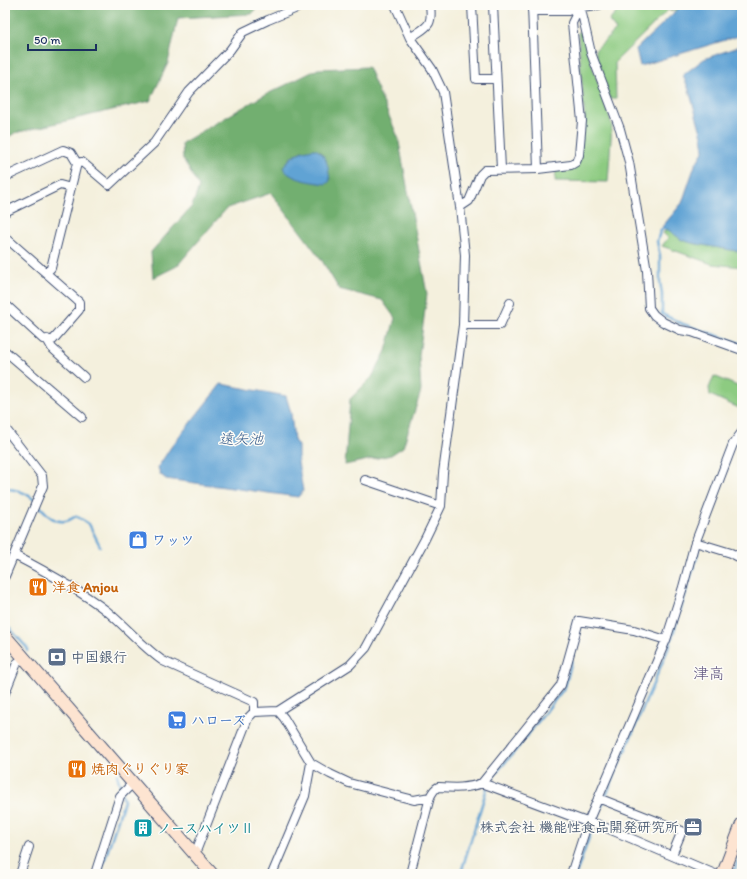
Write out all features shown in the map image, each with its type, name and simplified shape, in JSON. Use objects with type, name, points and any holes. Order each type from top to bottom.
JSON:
[{"type":"street","points":[[77,163],[82,162],[109,185],[154,143],[189,92],[230,50],[243,32],[301,5]]},
{"type":"street","points":[[195,854],[248,718],[254,712],[278,711],[350,665],[366,648],[441,506],[443,473],[463,325],[465,254],[460,207],[443,92],[432,69],[410,38],[395,5]]},
{"type":"street","points":[[410,38],[429,24],[432,18],[430,5]]},
{"type":"street","points":[[472,5],[476,79],[496,79]]},
{"type":"street","points":[[493,5],[501,169]]},
{"type":"street","points":[[538,169],[532,8],[568,11],[580,6],[599,5]]},
{"type":"street","points":[[460,207],[469,201],[480,175],[485,170],[538,169],[571,165],[576,162],[580,155],[582,121],[572,23],[580,6]]},
{"type":"street","points":[[580,6],[592,53],[620,129],[629,162],[647,271],[649,308],[654,315],[663,322],[680,330],[692,332],[742,350]]},
{"type":"street","points":[[5,177],[63,150],[71,153],[77,163],[51,268],[46,273]]},
{"type":"street","points":[[5,212],[60,185],[71,188]]},
{"type":"street","points":[[5,237],[79,302],[79,310],[52,340],[47,340]]},
{"type":"street","points":[[463,325],[500,326],[510,303]]},
{"type":"street","points":[[5,304],[47,340],[52,348],[84,377]]},
{"type":"street","points":[[5,352],[82,417]]},
{"type":"street","points":[[5,428],[42,476],[43,486],[5,576]]},
{"type":"street","points":[[571,874],[666,640],[697,543],[733,444],[742,432]]},
{"type":"street","points":[[365,480],[441,506]]},
{"type":"street","points":[[697,543],[731,553],[742,559]]},
{"type":"street","points":[[14,555],[38,567],[98,605],[109,613],[154,654],[163,660],[254,702],[254,712]]},
{"type":"street","points":[[410,874],[430,796],[435,788],[472,787],[482,783],[561,685],[579,621],[634,630],[666,640]]},
{"type":"street","points":[[5,636],[212,874]]},
{"type":"street","points":[[5,692],[17,663],[24,658]]},
{"type":"street","points":[[278,711],[284,718],[311,763],[349,783],[414,800],[430,796]]},
{"type":"street","points":[[272,874],[305,796],[311,763]]},
{"type":"street","points":[[95,874],[122,794],[133,783]]},
{"type":"street","points":[[482,783],[592,823],[715,874]]},
{"type":"street","points":[[602,799],[682,831],[672,855]]},
{"type":"street","points":[[723,874],[742,824]]},
{"type":"street","points":[[20,874],[29,847]]},
{"type":"green space","points":[[5,5],[259,5],[252,14],[178,18],[168,63],[150,101],[15,133],[5,139]]},
{"type":"green space","points":[[623,5],[682,5],[676,11],[668,10],[615,62],[616,99],[610,99],[595,50],[616,30],[609,21]]},
{"type":"green space","points":[[579,31],[581,32],[612,125],[608,182],[555,181],[556,169],[574,167],[585,121]]},
{"type":"green space","points":[[368,67],[398,137],[427,294],[419,356],[421,391],[403,447],[391,455],[345,465],[350,399],[372,377],[386,351],[395,318],[382,300],[339,289],[321,259],[271,193],[227,208],[177,266],[153,278],[151,252],[192,206],[199,187],[183,159],[182,143],[259,98],[318,69]],"holes":[[[302,151],[320,151],[327,161],[283,167],[292,156]]]},
{"type":"green space","points":[[667,228],[682,240],[742,252],[742,267],[712,264],[662,246],[668,238],[663,233]]},
{"type":"green space","points":[[714,376],[742,388],[742,402],[739,408],[710,395],[709,388]]},
{"type":"water","points":[[682,5],[742,5],[742,35],[640,66],[636,49]]},
{"type":"water","points":[[740,46],[742,47],[742,252],[682,240],[662,227],[682,203],[695,165],[704,150],[702,136],[689,90],[683,75],[704,59]]},
{"type":"water","points":[[315,149],[323,155],[328,167],[330,181],[326,184],[296,178],[290,175],[283,167],[293,156],[300,152]]},
{"type":"water","name":"遠矢池","points":[[221,384],[286,396],[291,413],[294,440],[298,446],[298,462],[303,491],[298,497],[166,479],[160,474],[158,467],[171,447]]},
{"type":"waterway","points":[[665,226],[660,232],[657,241],[660,256],[662,314],[683,324],[742,344]]},
{"type":"waterway","points":[[5,488],[26,494],[55,520],[66,521],[76,516],[89,524],[100,546]]},
{"type":"waterway","points":[[576,874],[592,829],[670,644],[697,557],[698,545]]},
{"type":"waterway","points":[[5,623],[28,649],[27,651]]},
{"type":"waterway","points":[[489,781],[516,750],[565,687],[572,660]]},
{"type":"waterway","points":[[5,702],[8,694]]},
{"type":"waterway","points":[[289,744],[306,764],[306,771]]},
{"type":"waterway","points":[[100,874],[124,801],[117,774]]},
{"type":"waterway","points":[[461,874],[487,788]]},
{"type":"waterway","points":[[733,874],[742,849]]},
{"type":"waterway","points":[[284,872],[288,874]]},
{"type":"place","name":"ワッツ","points":[[138,540]]},
{"type":"place","name":"洋食 Anjou","points":[[38,587]]},
{"type":"place","name":"中国銀行","points":[[57,657]]},
{"type":"place","name":"ハローズ","points":[[177,720]]},
{"type":"place","name":"焼肉ぐりぐり家","points":[[77,769]]},
{"type":"place","name":"株式会社 機能性食品開発研究所","points":[[693,827]]},
{"type":"place","name":"ノースハイツⅡ","points":[[143,828]]},
{"type":"district","name":"津高","points":[[709,673]]}]
